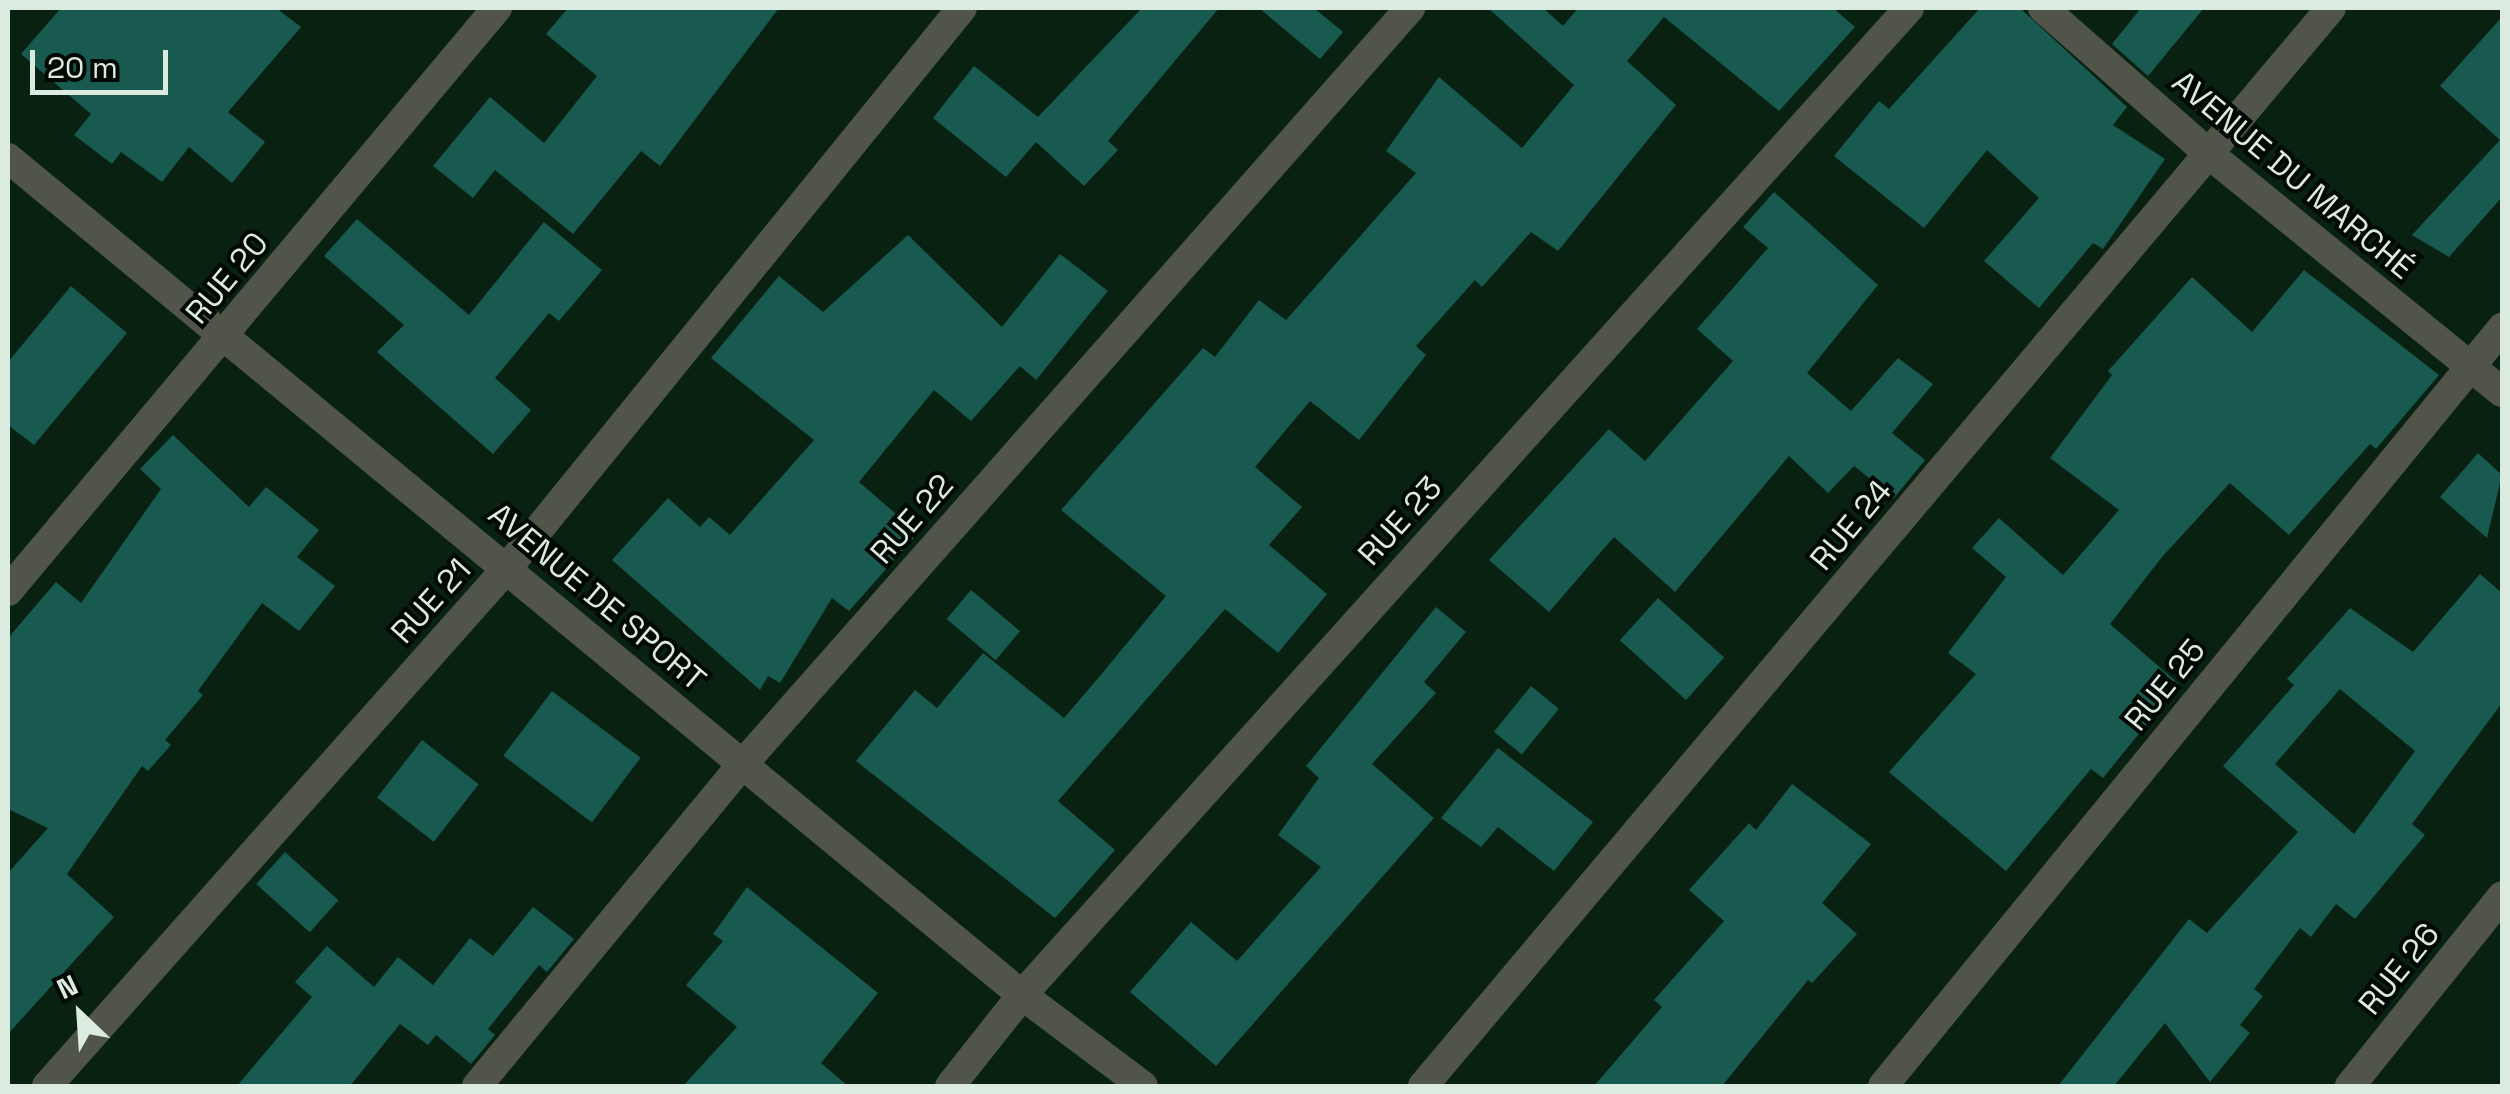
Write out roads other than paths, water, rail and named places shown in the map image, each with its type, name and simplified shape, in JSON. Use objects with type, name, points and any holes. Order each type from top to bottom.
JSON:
[{"type":"street","name":"RUE 20","points":[[8,591],[497,8]]},
{"type":"street","name":"RUE 21","points":[[47,1086],[508,567],[962,8]]},
{"type":"street","name":"RUE 22","points":[[477,1086],[742,765],[1410,8]]},
{"type":"street","name":"RUE 23","points":[[950,1086],[1022,995],[1909,8]]},
{"type":"street","name":"AVENUE DU MARCHÉ","points":[[2043,8],[2208,154],[2502,392]]},
{"type":"street","name":"RUE 24","points":[[1423,1086],[2331,8]]},
{"type":"street","name":"AVENUE DE SPORT","points":[[8,158],[1022,995],[1143,1086]]},
{"type":"street","name":"RUE 25","points":[[1883,1086],[2502,328]]},
{"type":"street","name":"RUE 26","points":[[2350,1086],[2502,896]]}]
